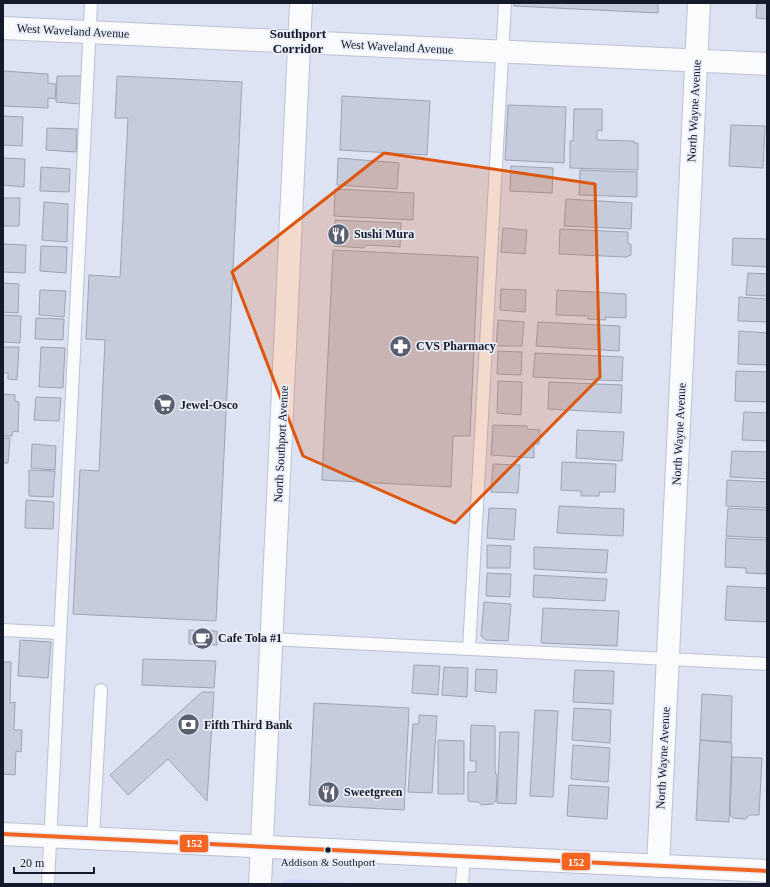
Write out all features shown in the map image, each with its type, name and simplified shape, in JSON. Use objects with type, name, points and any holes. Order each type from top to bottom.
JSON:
[{"type":"street","name":"North Southport Avenue","points":[[260,884],[301,3]]},
{"type":"street","name":"North Wayne Avenue","points":[[658,866],[699,3]]},
{"type":"street","name":"West Waveland Avenue","points":[[3,28],[767,64]]},
{"type":"street","points":[[3,834],[767,871]]},
{"type":"lane","points":[[48,884],[92,3]]},
{"type":"lane","points":[[469,649],[505,3]]},
{"type":"lane","points":[[3,630],[60,633]]},
{"type":"lane","points":[[271,640],[767,664]]},
{"type":"lane","points":[[93,838],[101,690]]},
{"type":"lane","points":[[462,884],[464,856]]},
{"type":"highlighted area","points":[[384,153],[595,184],[600,377],[455,523],[303,456],[232,272]]},
{"type":"shaded area","points":[[295,879],[371,884],[281,884],[283,881]]},
{"type":"building","points":[[514,3],[658,3],[658,13],[514,6]]},
{"type":"building","points":[[757,3],[767,3],[767,19],[756,18]]},
{"type":"building","points":[[3,71],[48,74],[48,83],[56,84],[55,99],[48,98],[48,108],[3,106]]},
{"type":"building","points":[[57,76],[82,76],[80,104],[56,102]]},
{"type":"building","name":"Jewel-Osco","points":[[117,76],[242,82],[216,621],[73,614],[80,470],[99,471],[105,340],[86,339],[89,275],[120,277],[128,118],[115,118]]},
{"type":"building","points":[[342,96],[430,101],[427,155],[340,150]]},
{"type":"building","points":[[508,105],[566,107],[564,163],[505,160]]},
{"type":"building","points":[[574,109],[602,109],[602,131],[597,130],[597,140],[634,141],[634,143],[638,143],[638,170],[570,168],[570,141],[573,141]]},
{"type":"building","points":[[3,116],[23,117],[22,146],[3,145]]},
{"type":"building","points":[[731,125],[765,126],[763,168],[729,166]]},
{"type":"building","points":[[47,128],[77,129],[76,152],[46,150]]},
{"type":"building","points":[[3,158],[25,159],[24,187],[3,185]]},
{"type":"building","points":[[338,158],[399,163],[397,189],[337,185]]},
{"type":"building","points":[[511,166],[553,168],[552,193],[510,191]]},
{"type":"building","points":[[41,167],[70,169],[69,192],[40,191]]},
{"type":"building","points":[[580,170],[637,172],[637,197],[579,195]]},
{"type":"building","points":[[335,189],[414,193],[413,220],[334,216]]},
{"type":"building","points":[[3,198],[20,198],[19,226],[3,226]]},
{"type":"building","points":[[566,199],[632,203],[631,229],[564,226]]},
{"type":"building","points":[[44,202],[68,204],[67,242],[42,240]]},
{"type":"building","points":[[335,220],[401,223],[400,247],[367,245],[363,248],[334,246]]},
{"type":"building","points":[[503,228],[527,230],[525,254],[501,252]]},
{"type":"building","points":[[560,229],[628,232],[628,244],[631,244],[631,255],[626,257],[559,254]]},
{"type":"building","points":[[733,238],[767,239],[767,267],[732,265]]},
{"type":"building","points":[[3,244],[26,245],[25,273],[3,272]]},
{"type":"building","points":[[41,246],[67,247],[66,273],[40,271]]},
{"type":"building","name":"CVS Pharmacy","points":[[333,250],[478,257],[470,436],[453,436],[451,487],[322,480]]},
{"type":"building","points":[[748,273],[767,274],[767,296],[746,295]]},
{"type":"building","points":[[3,283],[19,284],[18,313],[3,312]]},
{"type":"building","points":[[501,289],[526,290],[525,312],[500,310]]},
{"type":"building","points":[[40,290],[66,291],[64,317],[39,315]]},
{"type":"building","points":[[557,290],[626,294],[626,318],[605,317],[606,320],[588,319],[588,316],[556,315]]},
{"type":"building","points":[[739,297],[767,299],[767,322],[738,321]]},
{"type":"building","points":[[3,315],[21,316],[20,343],[3,342]]},
{"type":"building","points":[[36,318],[64,319],[63,340],[35,339]]},
{"type":"building","points":[[498,320],[524,322],[522,346],[496,346]]},
{"type":"building","points":[[538,322],[620,326],[619,351],[536,346]]},
{"type":"building","points":[[739,331],[767,333],[767,365],[738,364]]},
{"type":"building","points":[[3,347],[19,347],[17,380],[8,379],[8,373],[3,373]]},
{"type":"building","points":[[41,347],[65,348],[63,388],[39,387]]},
{"type":"building","points":[[498,351],[522,352],[521,375],[497,374]]},
{"type":"building","points":[[535,353],[623,357],[622,381],[533,377]]},
{"type":"building","points":[[736,371],[767,372],[767,402],[735,401]]},
{"type":"building","points":[[498,381],[522,382],[521,415],[497,413]]},
{"type":"building","points":[[549,382],[622,385],[621,413],[548,409]]},
{"type":"building","points":[[3,394],[15,395],[15,401],[19,402],[18,432],[13,431],[12,436],[3,436]]},
{"type":"building","points":[[36,397],[61,398],[59,421],[34,420]]},
{"type":"building","points":[[744,412],[767,413],[767,441],[742,440]]},
{"type":"building","points":[[493,425],[527,426],[527,429],[540,430],[539,444],[534,444],[534,458],[491,455]]},
{"type":"building","points":[[577,430],[624,432],[622,461],[576,458]]},
{"type":"building","points":[[3,438],[10,438],[8,463],[3,463]]},
{"type":"building","points":[[32,444],[56,446],[55,470],[31,468]]},
{"type":"building","points":[[732,451],[767,452],[767,479],[730,477]]},
{"type":"building","points":[[562,462],[616,464],[615,492],[599,492],[599,496],[581,496],[581,491],[561,490]]},
{"type":"building","points":[[493,464],[520,465],[518,493],[491,492]]},
{"type":"building","points":[[29,470],[55,471],[53,497],[29,496]]},
{"type":"building","points":[[727,480],[767,482],[767,508],[726,506]]},
{"type":"building","points":[[26,500],[54,502],[53,529],[25,528]]},
{"type":"building","points":[[559,506],[624,509],[623,536],[557,533]]},
{"type":"building","points":[[489,508],[516,509],[514,540],[487,538]]},
{"type":"building","points":[[728,508],[767,510],[767,538],[726,536]]},
{"type":"building","points":[[726,538],[767,540],[766,574],[746,573],[746,568],[725,567]]},
{"type":"building","points":[[487,545],[511,546],[510,568],[487,568]]},
{"type":"building","points":[[534,547],[608,550],[606,573],[534,569]]},
{"type":"building","points":[[487,573],[511,574],[510,597],[486,596]]},
{"type":"building","points":[[534,575],[607,579],[605,601],[533,597]]},
{"type":"building","points":[[727,586],[767,588],[767,622],[725,620]]},
{"type":"building","points":[[484,602],[511,604],[508,641],[486,640],[481,636]]},
{"type":"building","points":[[543,608],[619,611],[617,646],[541,643]]},
{"type":"building","name":"Cafe Tola #1","points":[[189,630],[217,631],[217,645],[189,644]]},
{"type":"building","points":[[20,640],[51,642],[48,678],[18,676]]},
{"type":"building","points":[[143,659],[216,661],[214,688],[142,685]]},
{"type":"building","points":[[3,662],[11,662],[10,703],[15,702],[14,730],[22,730],[21,752],[16,751],[15,775],[3,774]]},
{"type":"building","points":[[414,665],[440,666],[438,695],[412,693]]},
{"type":"building","points":[[444,667],[468,668],[467,697],[442,695]]},
{"type":"building","points":[[476,669],[497,670],[496,693],[475,691]]},
{"type":"building","points":[[575,670],[614,671],[613,704],[573,702]]},
{"type":"building","name":"Fifth Third Bank","points":[[202,692],[214,692],[207,801],[168,759],[128,795],[110,775]]},
{"type":"building","points":[[702,694],[732,696],[731,742],[700,740]]},
{"type":"building","points":[[314,703],[409,708],[404,810],[309,805]]},
{"type":"building","points":[[574,708],[611,710],[610,743],[572,740]]},
{"type":"building","points":[[535,710],[558,711],[553,797],[530,796]]},
{"type":"building","points":[[419,715],[437,716],[432,793],[408,792],[413,724],[419,724]]},
{"type":"building","points":[[471,725],[495,726],[495,771],[497,777],[496,801],[492,804],[482,805],[478,802],[468,801],[468,772],[476,772],[476,761],[470,761]]},
{"type":"building","points":[[500,732],[519,732],[516,804],[497,803]]},
{"type":"building","points":[[438,740],[464,741],[464,794],[438,794]]},
{"type":"building","points":[[700,740],[732,743],[729,822],[696,820]]},
{"type":"building","points":[[573,745],[610,748],[608,782],[571,779]]},
{"type":"building","points":[[732,757],[762,758],[759,815],[749,815],[746,819],[733,818],[730,815]]},
{"type":"building","points":[[569,785],[609,787],[607,819],[567,816]]},
{"type":"transit line","name":"152","points":[[3,834],[767,871]]},
{"type":"place","name":"Sushi Mura","points":[[338,234]]},
{"type":"place","name":"CVS Pharmacy","points":[[401,346]]},
{"type":"place","name":"Jewel-Osco","points":[[164,405]]},
{"type":"place","name":"Cafe Tola #1","points":[[203,638]]},
{"type":"place","name":"Fifth Third Bank","points":[[188,725]]},
{"type":"place","name":"Sweetgreen","points":[[329,792]]},
{"type":"place","name":"Addison & Southport","points":[[328,850]]},
{"type":"district","name":"Southport Corridor","points":[[298,40]]}]
